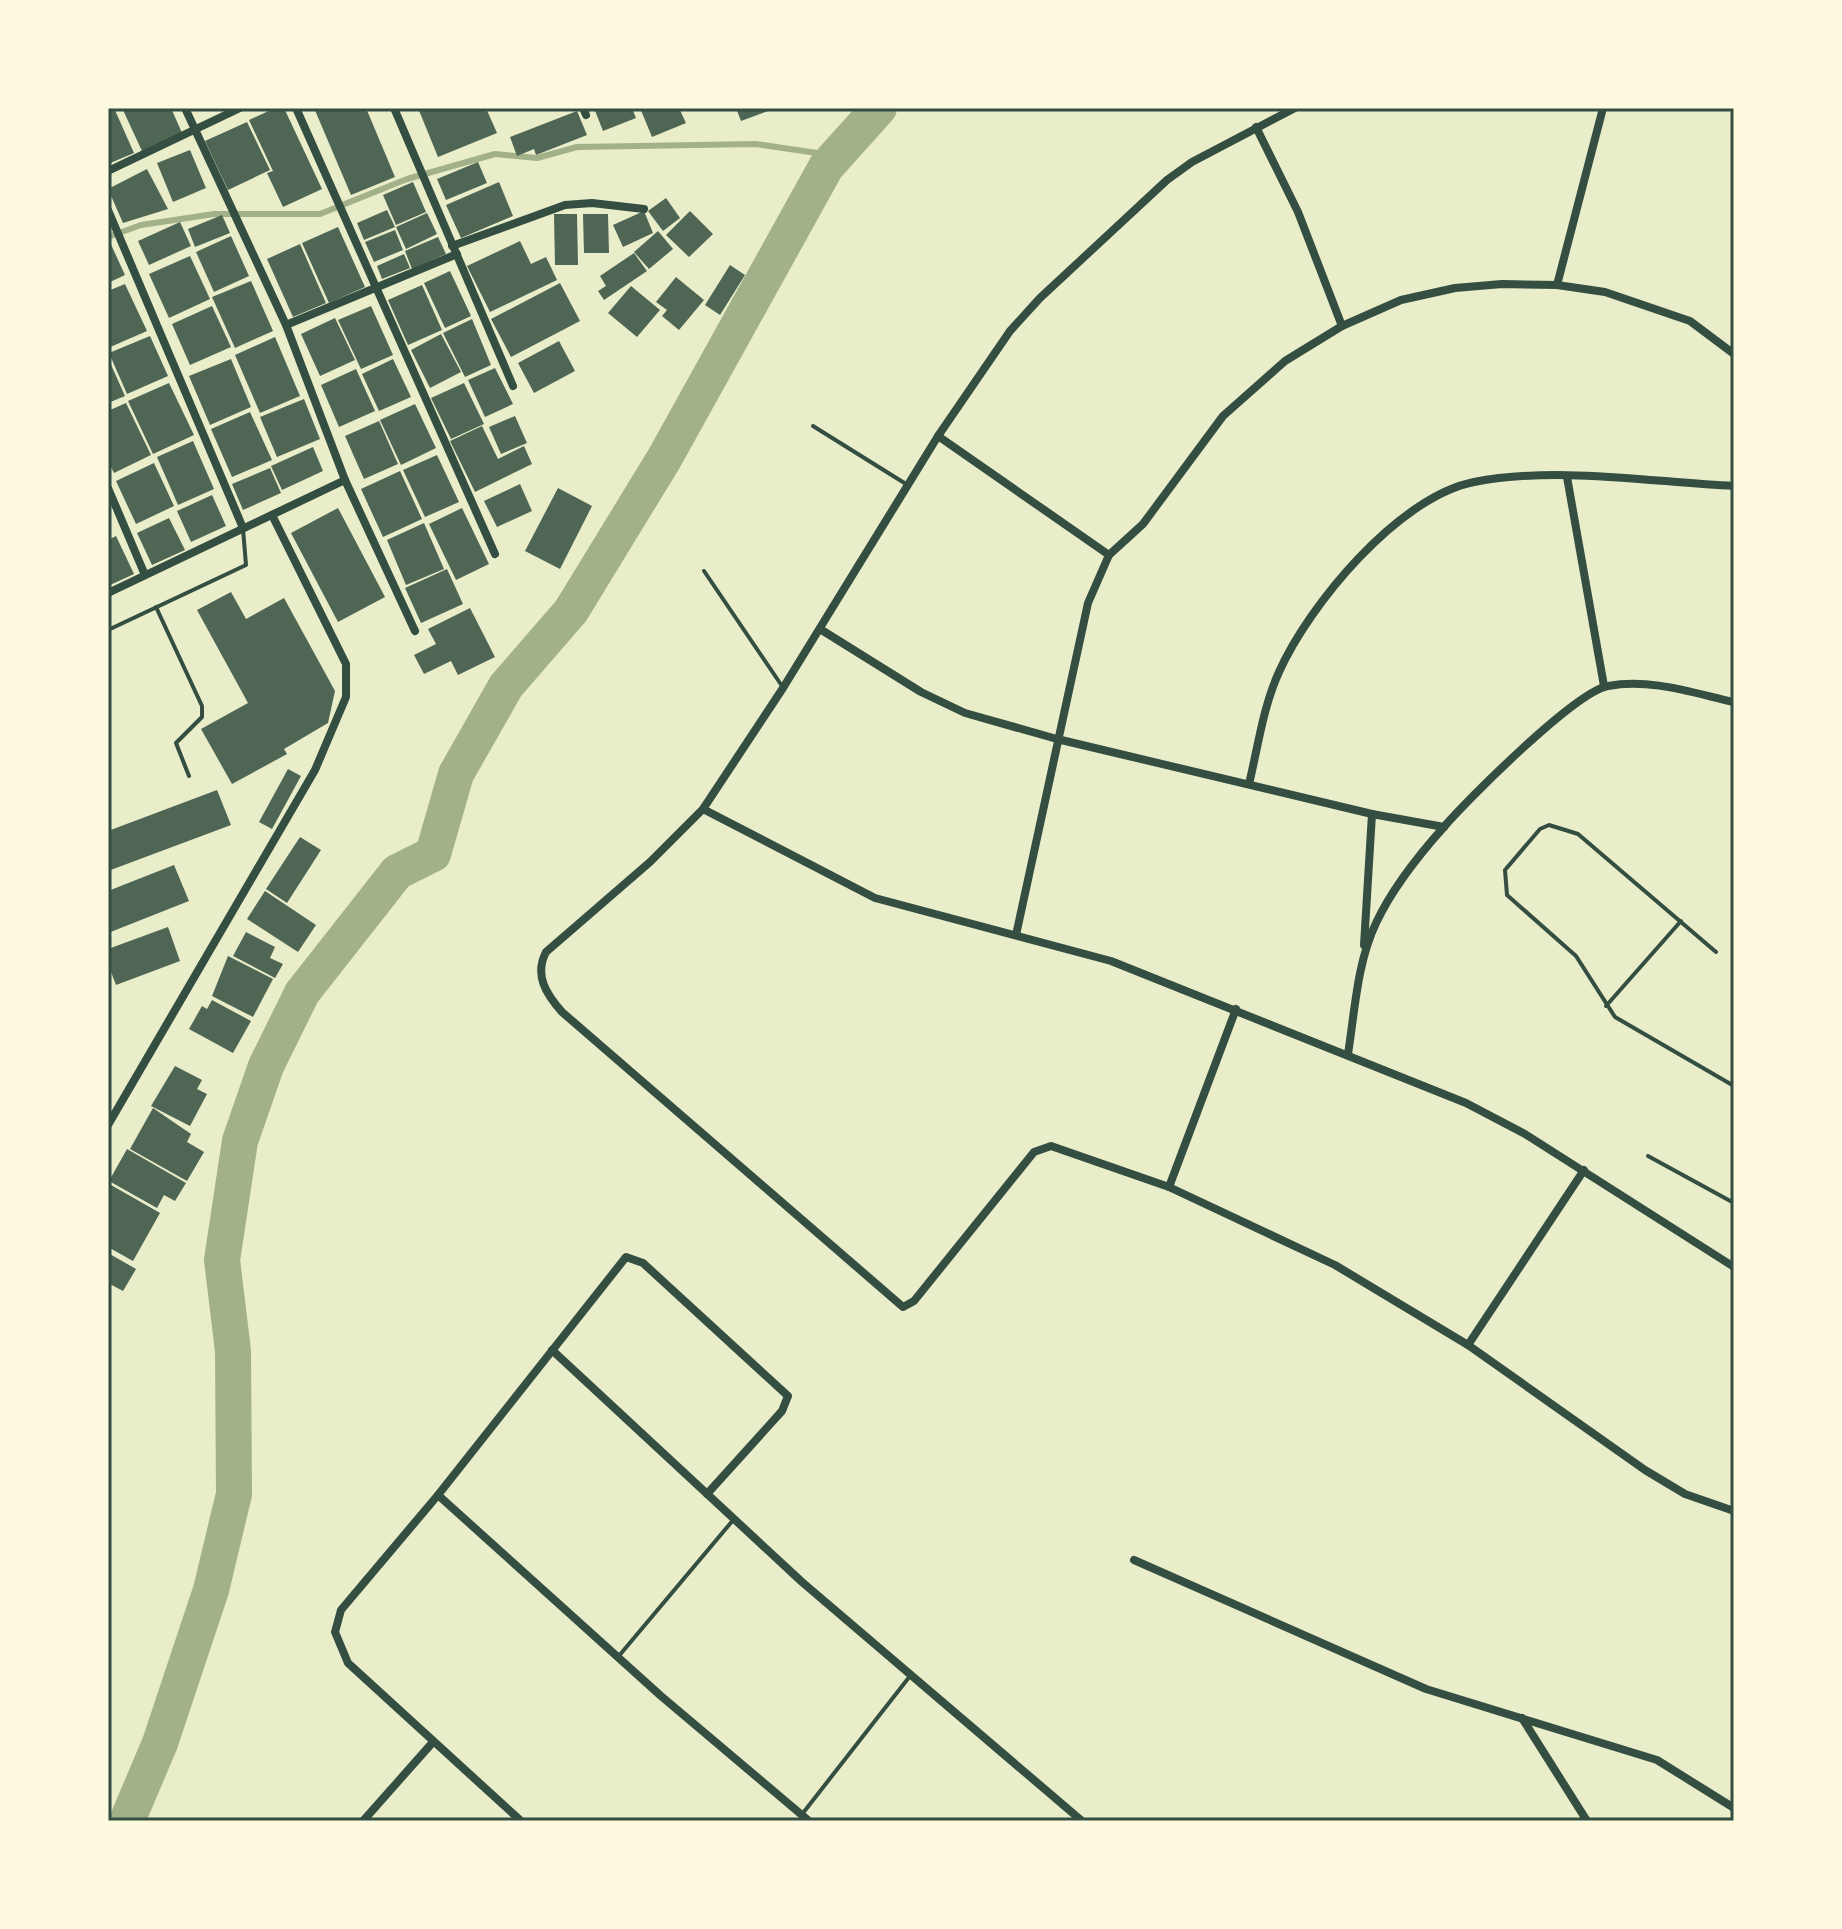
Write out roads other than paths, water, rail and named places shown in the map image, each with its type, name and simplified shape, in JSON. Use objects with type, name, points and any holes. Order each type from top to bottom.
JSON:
[{"type":"street","points":[[185,108],[286,325],[345,480],[415,631]]},
{"type":"street","points":[[108,171],[240,108]]},
{"type":"street","points":[[296,108],[495,554]]},
{"type":"street","points":[[394,108],[513,386]]},
{"type":"street","points":[[1295,108],[1256,127],[1167,180],[1040,298],[1010,331],[938,436],[783,688],[703,809],[650,862],[546,952],[541,968],[542,981],[562,1012],[899,1305],[906,1307],[914,1301],[1038,1148],[1051,1146],[1169,1187],[1335,1265],[1468,1345],[1645,1470],[1685,1494],[1734,1511]]},
{"type":"street","points":[[1557,285],[1603,108]]},
{"type":"street","points":[[1256,127],[1298,212],[1342,326]]},
{"type":"street","points":[[286,325],[376,289],[454,250],[565,205],[592,203],[644,209]]},
{"type":"street","points":[[110,213],[243,528]]},
{"type":"street","points":[[1016,935],[1088,603],[1109,555],[1153,513],[1223,416],[1285,361],[1342,326],[1401,300],[1455,288],[1557,285],[1605,292],[1678,316],[1734,354]]},
{"type":"street","points":[[938,436],[1109,555]]},
{"type":"street","points":[[1249,784],[1278,673],[1318,609],[1378,538],[1439,497],[1469,483],[1509,477],[1734,486]]},
{"type":"street","points":[[1567,477],[1604,686]]},
{"type":"street","points":[[108,593],[345,480]]},
{"type":"street","points":[[108,488],[145,575]]},
{"type":"street","points":[[108,1125],[315,770],[346,697],[346,664],[272,515]]},
{"type":"street","points":[[820,629],[942,704],[1057,739],[1372,814],[1444,827]]},
{"type":"street","points":[[1363,954],[1389,899],[1444,827],[1572,706],[1604,686],[1634,683],[1669,687],[1734,702]]},
{"type":"street","points":[[703,809],[875,898],[1111,961],[1466,1103],[1584,1170],[1734,1267]]},
{"type":"street","points":[[1348,1054],[1363,954],[1372,814]]},
{"type":"street","points":[[1169,1187],[1236,1009]]},
{"type":"street","points":[[1468,1345],[1584,1170]]},
{"type":"street","points":[[521,1821],[348,1663],[335,1632],[341,1610],[438,1495],[614,1268],[632,1256],[784,1389],[787,1404],[707,1494]]},
{"type":"street","points":[[552,1350],[734,1519],[910,1676],[1082,1821]]},
{"type":"street","points":[[438,1495],[618,1657],[805,1818]]},
{"type":"street","points":[[1134,1560],[1426,1689],[1657,1760],[1734,1808]]},
{"type":"street","points":[[1522,1718],[1587,1821]]},
{"type":"street","points":[[363,1821],[433,1742]]},
{"type":"lane","points":[[813,426],[908,485]]},
{"type":"lane","points":[[108,630],[246,565],[248,559],[243,528]]},
{"type":"lane","points":[[704,571],[783,688]]},
{"type":"lane","points":[[156,607],[202,706],[202,717],[176,743],[189,776]]},
{"type":"lane","points":[[1716,952],[1578,834],[1549,825],[1540,829],[1505,870],[1507,895],[1576,956],[1606,1006],[1634,1031],[1734,1086]]},
{"type":"lane","points":[[1606,1006],[1681,920]]},
{"type":"lane","points":[[1648,1156],[1734,1203]]},
{"type":"lane","points":[[618,1657],[734,1519]]},
{"type":"lane","points":[[805,1818],[910,1676]]},
{"type":"waterway","points":[[127,1821],[160,1743],[211,1590],[234,1494],[233,1351],[222,1260],[240,1141],[266,1066],[302,993],[397,872],[433,854],[456,774],[506,686],[571,611],[664,459],[826,167],[879,108]]},
{"type":"waterway","points":[[108,237],[141,225],[214,214],[320,214],[407,179],[495,154],[537,158],[577,147],[756,144],[837,156]]}]
